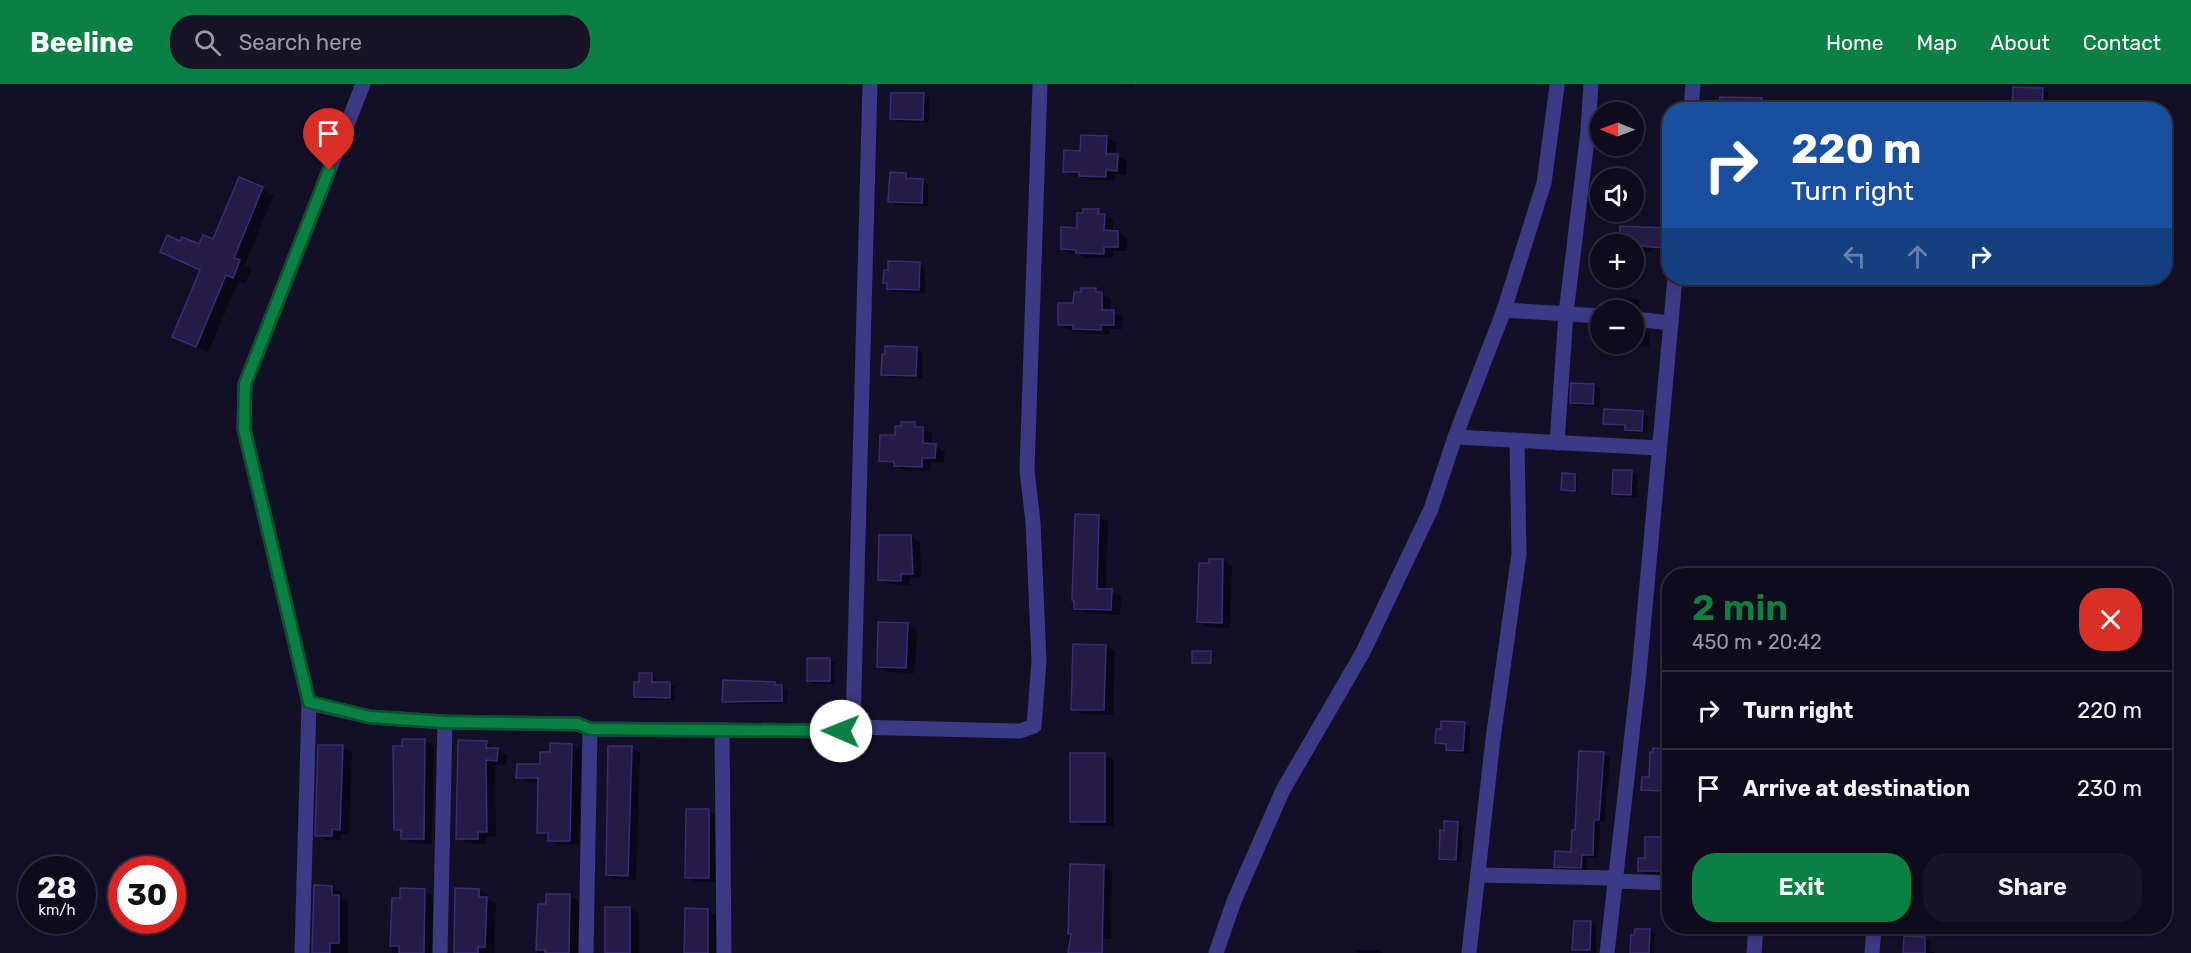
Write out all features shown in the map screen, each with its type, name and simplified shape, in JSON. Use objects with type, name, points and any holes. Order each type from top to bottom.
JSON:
[{"type":"street","points":[[302,953],[309,702],[244,429],[245,384],[363,84]]},
{"type":"street","points":[[853,727],[870,84]]},
{"type":"street","points":[[309,702],[370,717],[444,722],[578,724],[590,729],[841,731],[853,727],[1020,731],[1034,726],[1039,661],[1033,522],[1027,470],[1040,84]]},
{"type":"street","points":[[1557,443],[1566,313],[1588,131],[1591,84]]},
{"type":"street","points":[[1692,102],[1693,84]]},
{"type":"street","points":[[1216,953],[1234,901],[1283,790],[1363,652],[1431,509],[1455,437],[1504,310],[1544,183],[1557,87]]},
{"type":"street","points":[[1607,953],[1639,673],[1674,285]]},
{"type":"street","points":[[1504,310],[1590,315]]},
{"type":"street","points":[[1644,320],[1671,323]]},
{"type":"street","points":[[1455,437],[1659,448]]},
{"type":"street","points":[[1468,953],[1493,739],[1519,554],[1517,441]]},
{"type":"street","points":[[441,953],[444,722]]},
{"type":"street","points":[[586,953],[590,729]]},
{"type":"street","points":[[722,730],[724,953]]},
{"type":"street","points":[[1478,875],[1613,878],[1615,881],[1662,883]]},
{"type":"street","points":[[1754,953],[1755,934]]},
{"type":"street","points":[[1872,953],[1873,934]]},
{"type":"building","points":[[2013,87],[2043,88],[2042,102],[2012,102]]},
{"type":"building","points":[[891,93],[924,93],[923,120],[890,119]]},
{"type":"building","points":[[1720,97],[1762,98],[1762,102],[1720,102]]},
{"type":"building","points":[[1081,135],[1107,136],[1106,154],[1118,154],[1117,171],[1106,170],[1106,177],[1079,176],[1079,172],[1063,172],[1064,150],[1080,151]]},
{"type":"building","points":[[890,172],[906,173],[906,178],[923,179],[922,203],[888,202]]},
{"type":"building","points":[[239,177],[263,187],[234,258],[240,260],[233,278],[226,275],[196,347],[172,337],[200,270],[160,252],[167,235],[180,241],[182,237],[199,244],[203,235],[213,239]]},
{"type":"building","points":[[1083,209],[1099,209],[1098,214],[1105,214],[1104,230],[1118,231],[1118,247],[1104,247],[1104,254],[1076,253],[1076,250],[1061,249],[1061,227],[1077,228],[1077,213],[1083,213]]},
{"type":"building","points":[[1620,226],[1662,228],[1662,248],[1644,246],[1644,234],[1620,234]]},
{"type":"building","points":[[888,261],[920,262],[919,290],[887,289],[887,283],[883,283],[884,270],[888,270]]},
{"type":"building","points":[[1081,288],[1096,288],[1096,292],[1102,292],[1102,310],[1114,310],[1114,325],[1101,325],[1101,330],[1073,329],[1073,325],[1058,325],[1058,303],[1073,303],[1074,292],[1081,292]]},
{"type":"building","points":[[885,346],[917,347],[916,376],[881,375],[882,354],[885,354]]},
{"type":"building","points":[[1571,383],[1594,384],[1593,404],[1570,403]]},
{"type":"building","points":[[1604,409],[1643,411],[1642,431],[1625,430],[1625,425],[1603,424]]},
{"type":"building","points":[[901,422],[915,422],[915,427],[923,427],[923,443],[936,444],[935,458],[922,458],[922,467],[894,466],[894,462],[879,461],[880,435],[895,435],[895,426],[901,426]]},
{"type":"building","points":[[1613,470],[1632,470],[1631,495],[1612,494]]},
{"type":"building","points":[[1562,473],[1575,474],[1575,491],[1561,490]]},
{"type":"building","points":[[1075,514],[1099,515],[1097,589],[1112,589],[1111,610],[1074,609],[1074,600],[1072,600]]},
{"type":"building","points":[[879,535],[911,535],[913,574],[901,574],[901,581],[878,580]]},
{"type":"building","points":[[1209,559],[1223,559],[1222,623],[1197,622],[1199,563],[1209,563]]},
{"type":"building","points":[[878,622],[908,623],[906,668],[877,667]]},
{"type":"building","points":[[1073,644],[1106,645],[1104,710],[1071,710]]},
{"type":"building","points":[[1192,651],[1211,651],[1211,663],[1192,663]]},
{"type":"building","points":[[807,658],[830,658],[830,681],[807,681]]},
{"type":"building","points":[[639,673],[652,673],[652,682],[670,682],[670,698],[634,697],[634,682],[639,682]]},
{"type":"building","points":[[723,680],[775,682],[775,685],[782,685],[782,701],[722,702]]},
{"type":"building","points":[[1441,721],[1465,722],[1463,751],[1446,750],[1446,744],[1435,743],[1436,729],[1441,729]]},
{"type":"building","points":[[402,739],[425,739],[424,839],[401,839],[401,830],[394,830],[393,746],[402,746]]},
{"type":"building","points":[[458,740],[487,741],[486,748],[498,748],[497,761],[486,760],[487,832],[478,832],[478,839],[456,839]]},
{"type":"building","points":[[550,743],[572,744],[570,841],[548,841],[548,833],[537,833],[538,778],[516,778],[517,764],[540,764],[540,752],[550,752]]},
{"type":"building","points":[[318,745],[343,745],[340,830],[332,829],[332,836],[315,836]]},
{"type":"building","points":[[608,746],[632,746],[628,876],[606,875]]},
{"type":"building","points":[[1653,748],[1662,749],[1661,791],[1641,790],[1642,777],[1649,777],[1650,752],[1653,752]]},
{"type":"building","points":[[1579,751],[1604,752],[1599,820],[1594,820],[1593,855],[1582,855],[1581,868],[1554,867],[1555,851],[1571,852],[1572,830],[1575,830]]},
{"type":"building","points":[[1070,753],[1105,753],[1105,822],[1070,822]]},
{"type":"building","points":[[686,809],[709,809],[709,878],[685,878]]},
{"type":"building","points":[[1444,821],[1458,822],[1456,860],[1439,859],[1440,830],[1444,831]]},
{"type":"building","points":[[1645,837],[1662,837],[1662,871],[1638,871],[1638,858],[1645,858]]},
{"type":"building","points":[[1070,864],[1104,865],[1102,953],[1068,953],[1071,934],[1068,934]]},
{"type":"building","points":[[314,885],[332,886],[332,895],[339,895],[339,943],[330,943],[330,953],[312,953]]},
{"type":"building","points":[[400,888],[425,889],[424,953],[399,953],[399,946],[390,946],[392,898],[400,898]]},
{"type":"building","points":[[455,888],[479,889],[479,897],[487,897],[485,947],[478,947],[478,953],[454,953]]},
{"type":"building","points":[[546,894],[570,894],[569,953],[545,953],[545,950],[536,950],[538,904],[546,904]]},
{"type":"building","points":[[605,907],[630,907],[630,953],[605,953]]},
{"type":"building","points":[[685,908],[708,909],[708,953],[684,953]]},
{"type":"building","points":[[1574,921],[1591,921],[1590,950],[1572,950]]},
{"type":"building","points":[[1635,929],[1650,929],[1649,953],[1630,953],[1631,935],[1634,935]]},
{"type":"building","points":[[1904,936],[1925,937],[1925,953],[1903,953]]},
{"type":"route","points":[[329,170],[245,384],[244,429],[309,702],[370,717],[444,722],[578,724],[590,729],[841,731]]}]
